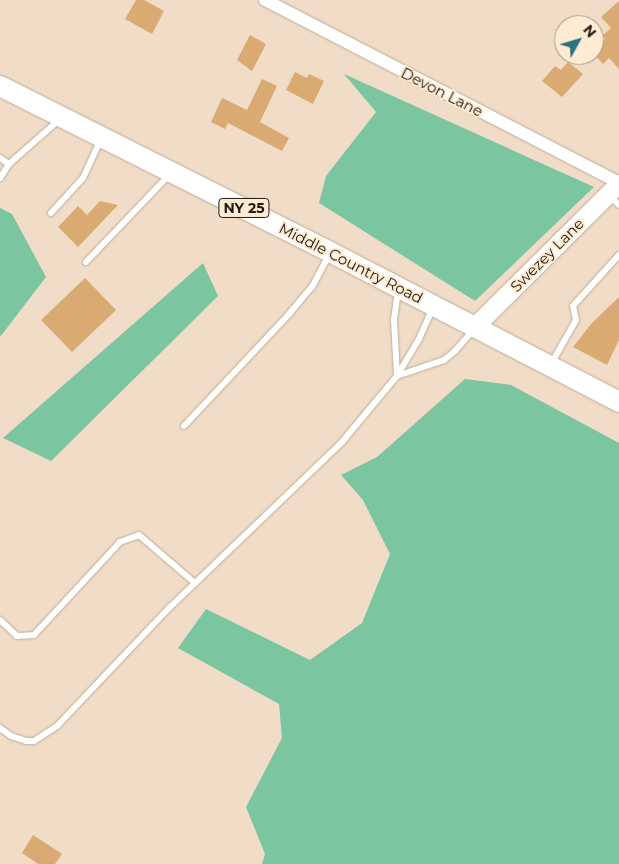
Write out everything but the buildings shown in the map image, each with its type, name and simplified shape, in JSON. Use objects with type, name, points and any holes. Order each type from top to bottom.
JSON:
[{"type":"main road","name":"Middle Country Road","points":[[0,86],[330,252],[619,402]]},
{"type":"street","name":"Devon Lane","points":[[265,0],[616,192]]},
{"type":"street","name":"Swezey Lane","points":[[475,327],[616,192]]},
{"type":"lane","points":[[0,178],[9,164],[62,117]]},
{"type":"lane","points":[[51,214],[83,178],[102,138]]},
{"type":"lane","points":[[0,158],[9,164]]},
{"type":"lane","points":[[86,262],[172,172]]},
{"type":"lane","points":[[184,426],[312,287],[330,252]]},
{"type":"lane","points":[[550,366],[576,320],[573,306],[619,255]]},
{"type":"lane","points":[[397,376],[394,320],[398,287]]},
{"type":"lane","points":[[0,728],[11,736],[26,741],[34,741],[57,726],[111,667],[196,582],[342,442],[397,376],[419,339],[434,306]]},
{"type":"lane","points":[[397,376],[444,360],[455,351],[475,327]]},
{"type":"lane","points":[[0,620],[17,636],[34,635],[120,542],[139,535],[196,582]]},
{"type":"green space","points":[[344,74],[594,187],[475,301],[319,203],[326,176],[376,112]]},
{"type":"green space","points":[[0,208],[12,214],[46,277],[0,337]]},
{"type":"green space","points":[[203,263],[218,296],[51,461],[3,438]]},
{"type":"green space","points":[[465,379],[511,385],[619,443],[619,864],[262,864],[265,854],[246,807],[282,738],[279,704],[178,648],[206,609],[310,660],[362,623],[390,554],[363,500],[341,475],[377,457]]}]
